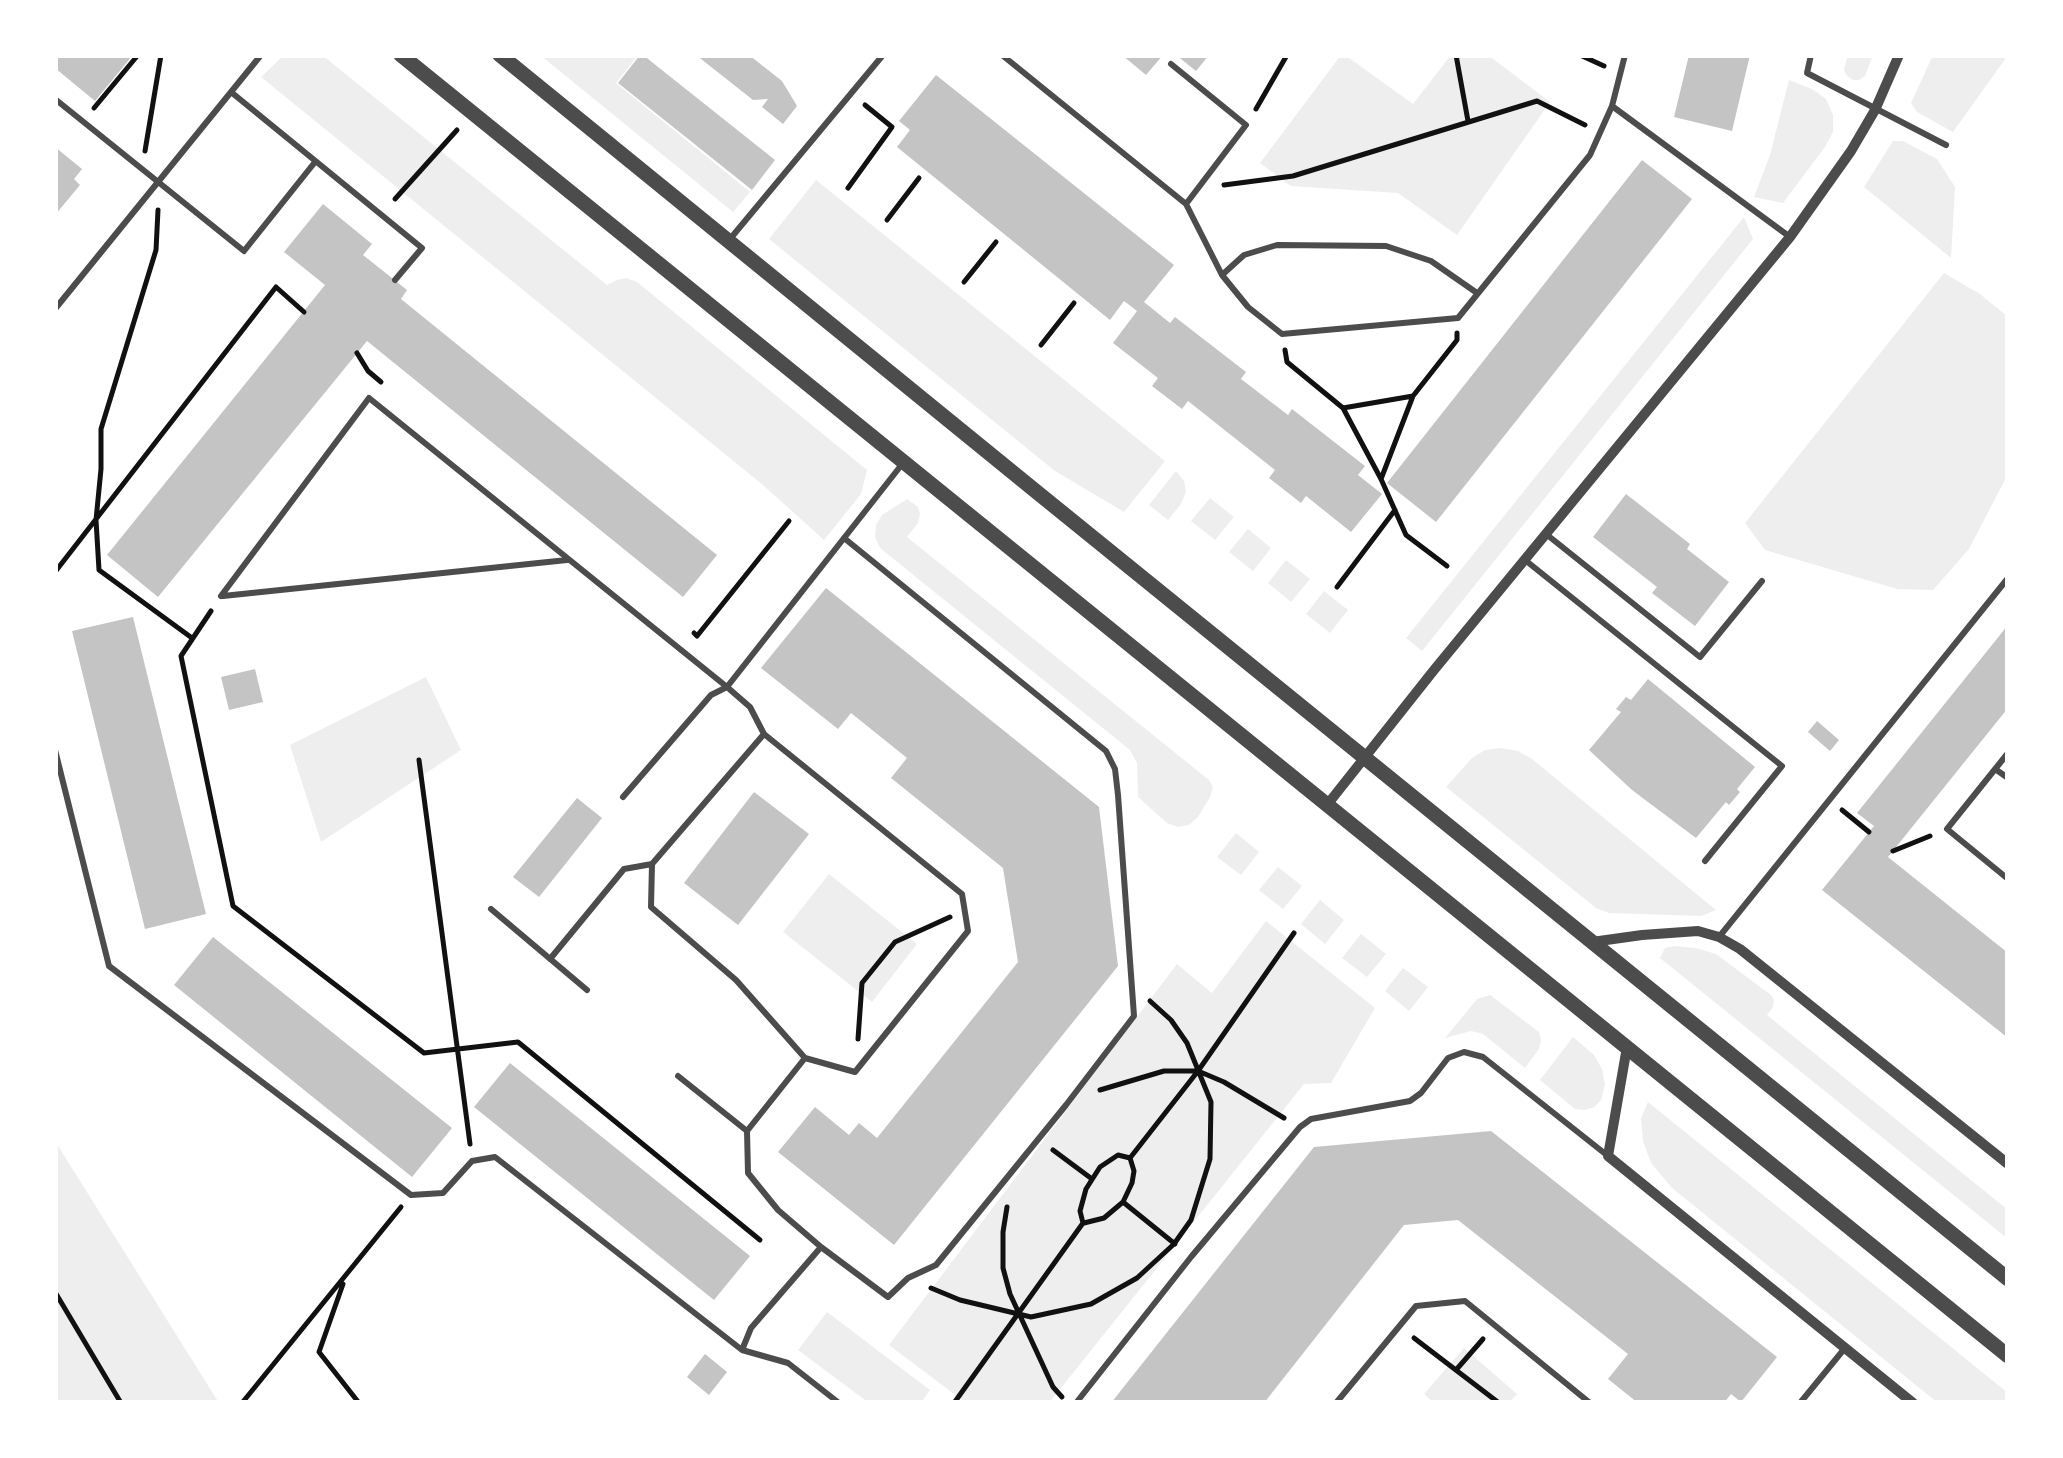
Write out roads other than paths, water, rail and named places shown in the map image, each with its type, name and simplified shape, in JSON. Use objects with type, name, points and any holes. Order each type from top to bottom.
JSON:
[{"type":"street","points":[[401,55],[2008,1356]]},
{"type":"street","points":[[500,55],[2008,1279]]},
{"type":"street","points":[[1327,806],[1524,559],[1790,237],[1851,151],[1875,110],[1899,55]]},
{"type":"street","points":[[1592,942],[1698,930],[1719,936],[1740,948],[2008,1164]]},
{"type":"street","points":[[1627,1047],[1608,1156],[1913,1403]]},
{"type":"lane","points":[[55,309],[261,55]]},
{"type":"lane","points":[[730,240],[883,55]]},
{"type":"lane","points":[[1002,55],[1186,204],[1222,275],[1248,307],[1282,334],[1458,318],[1590,155],[1612,106],[1625,55]]},
{"type":"lane","points":[[1812,55],[1807,73],[1946,146]]},
{"type":"lane","points":[[1171,64],[1246,125],[1186,204]]},
{"type":"lane","points":[[231,92],[422,248],[394,280]]},
{"type":"lane","points":[[55,99],[244,251],[315,162]]},
{"type":"lane","points":[[1612,106],[1790,237]]},
{"type":"lane","points":[[1222,275],[1244,256],[1277,246],[1386,246],[1431,261],[1477,293]]},
{"type":"lane","points":[[567,560],[222,596],[368,398],[750,706],[764,734],[962,894],[968,930],[855,1072],[805,1058],[736,980],[651,907],[652,864]]},
{"type":"lane","points":[[623,797],[711,695],[727,688],[904,462]]},
{"type":"lane","points":[[1546,534],[1700,657],[1762,581]]},
{"type":"lane","points":[[805,1058],[747,1131],[748,1173],[778,1210],[888,1297],[908,1278],[936,1265],[1134,1016],[1118,795],[1115,769],[1106,751],[844,538]]},
{"type":"lane","points":[[1524,559],[1782,766],[1705,862]]},
{"type":"lane","points":[[1719,936],[2008,578]]},
{"type":"lane","points":[[550,959],[624,869],[652,864],[764,734]]},
{"type":"lane","points":[[55,750],[110,966],[411,1195],[443,1194],[472,1160],[494,1156],[742,1350],[788,1362],[840,1403]]},
{"type":"lane","points":[[2008,753],[1946,829],[2008,879]]},
{"type":"lane","points":[[1996,768],[2008,778]]},
{"type":"lane","points":[[491,909],[587,990]]},
{"type":"lane","points":[[1076,1403],[1192,1257],[1300,1127],[1311,1120],[1410,1101],[1448,1058],[1464,1052],[1483,1057],[1608,1156]]},
{"type":"lane","points":[[678,1076],[747,1131]]},
{"type":"lane","points":[[742,1350],[751,1328],[821,1247]]},
{"type":"lane","points":[[1336,1403],[1416,1306],[1465,1301],[1590,1403]]},
{"type":"lane","points":[[1800,1403],[1845,1348]]}]
